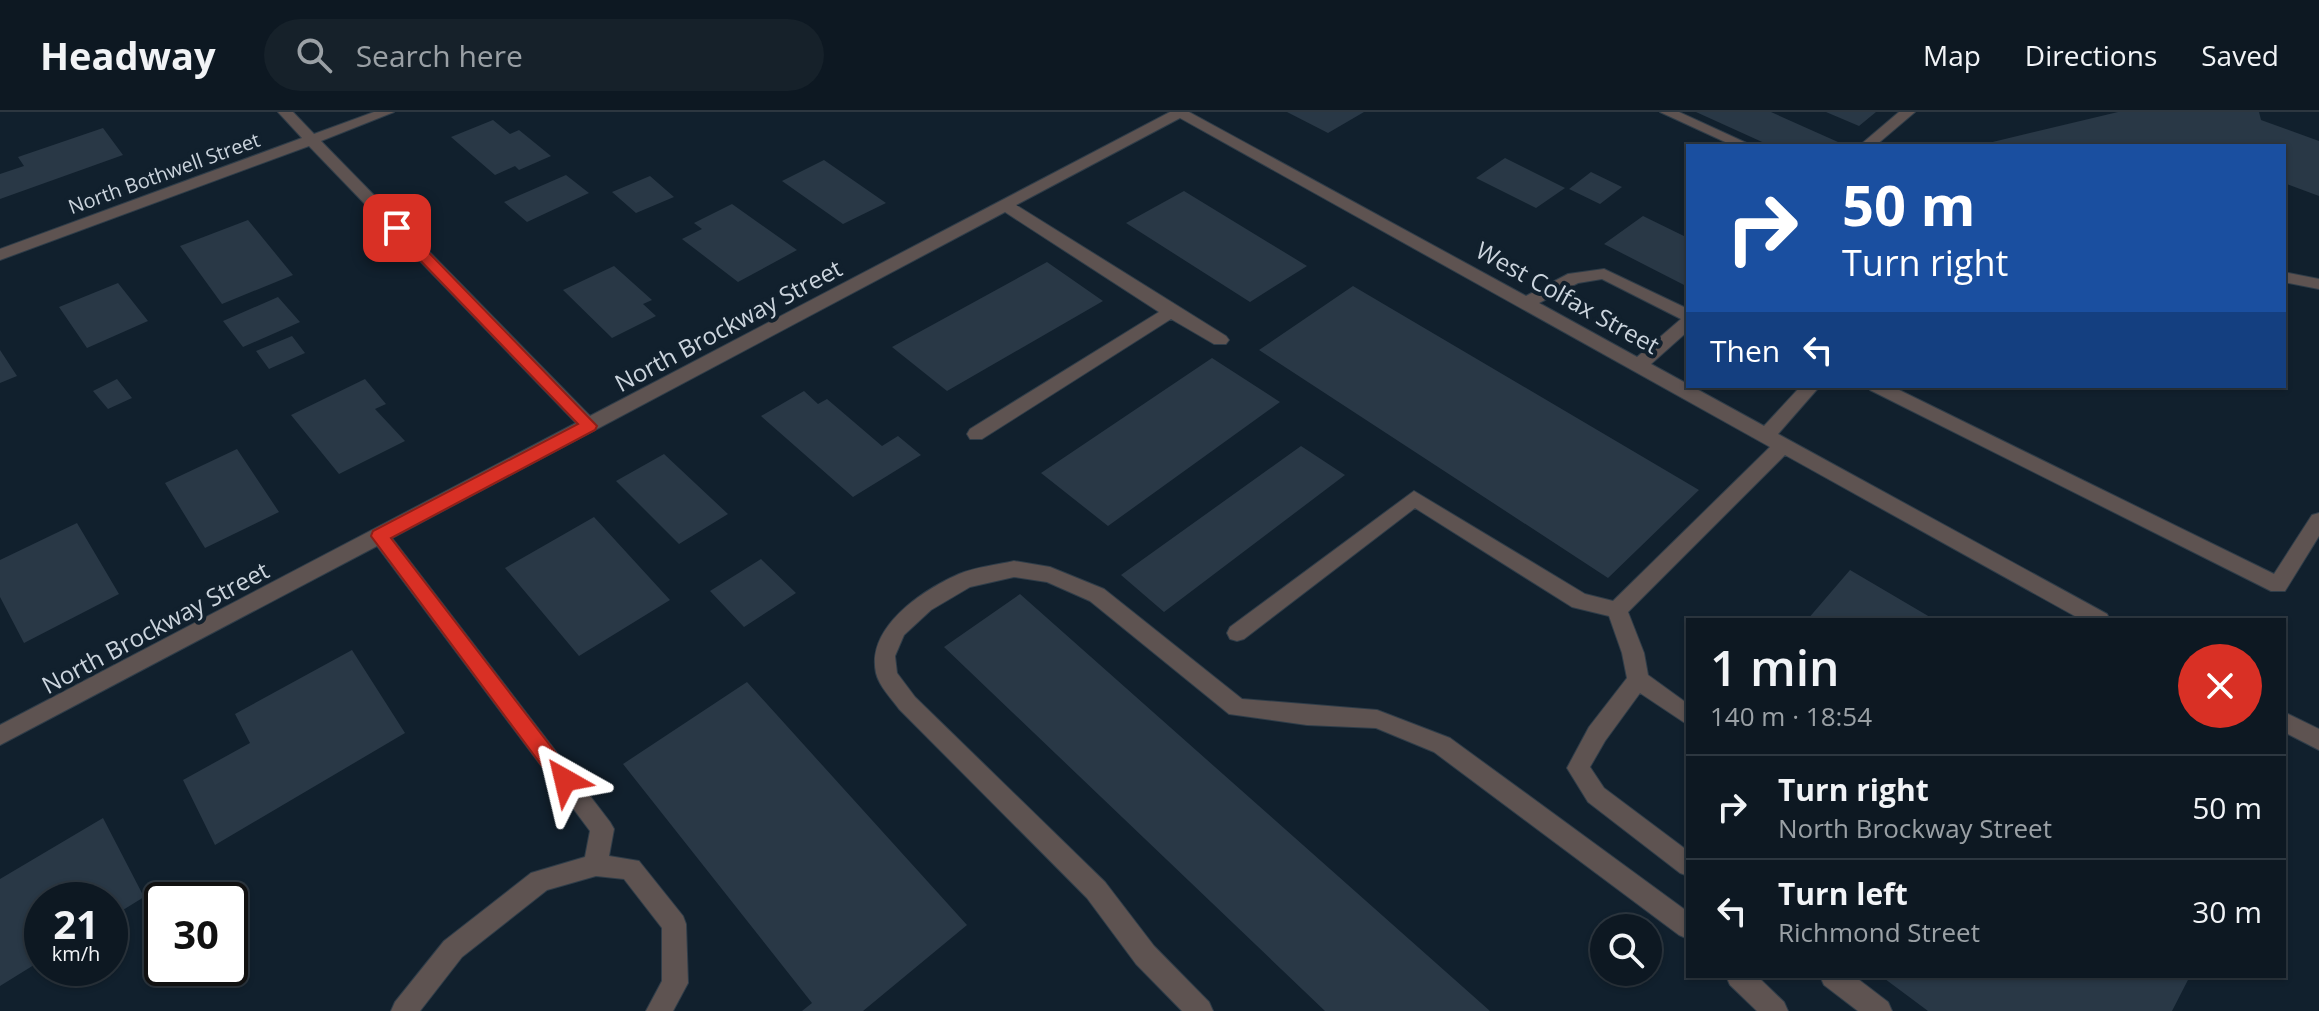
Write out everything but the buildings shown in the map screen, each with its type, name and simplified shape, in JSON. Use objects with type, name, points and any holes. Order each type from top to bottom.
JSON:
[{"type":"street","points":[[285,112],[589,426]]},
{"type":"street","name":"North Bothwell Street","points":[[0,255],[387,112]]},
{"type":"street","name":"North Brockway Street","points":[[0,736],[1180,112]]},
{"type":"street","name":"West Colfax Street","points":[[1180,112],[2096,618]]},
{"type":"street","points":[[1667,112],[1741,144]]},
{"type":"street","points":[[1868,144],[1908,112]]},
{"type":"street","points":[[1005,205],[1220,340]]},
{"type":"street","points":[[1525,304],[1574,278],[1604,274],[1686,318]]},
{"type":"street","points":[[2286,277],[2319,284]]},
{"type":"street","points":[[976,434],[1171,312]]},
{"type":"street","points":[[1638,366],[1686,321]]},
{"type":"street","points":[[1617,610],[1774,441],[1810,388]]},
{"type":"street","points":[[1880,388],[2278,585],[2319,520]]},
{"type":"street","points":[[1237,633],[1414,498],[1579,601],[1617,610]]},
{"type":"street","points":[[380,536],[602,829],[596,865]]},
{"type":"street","points":[[1200,1011],[1145,955],[1096,890],[907,703],[887,676],[884,656],[896,630],[924,604],[965,580],[1014,569],[1050,575],[1097,595],[1237,708],[1307,716],[1377,719],[1442,745],[1686,926]]},
{"type":"street","points":[[1617,610],[1633,653],[1638,680],[1686,715]]},
{"type":"street","points":[[1638,680],[1597,734],[1578,768],[1596,795],[1686,863]]},
{"type":"street","points":[[2286,722],[2319,740]]},
{"type":"street","points":[[404,1011],[453,949],[540,881],[596,865],[631,869],[674,924],[675,983],[659,1011]]},
{"type":"street","points":[[1741,978],[1775,1011]]},
{"type":"street","points":[[1836,978],[1879,1011]]},
{"type":"route","points":[[397,228],[589,426],[380,536],[565,780]]}]
